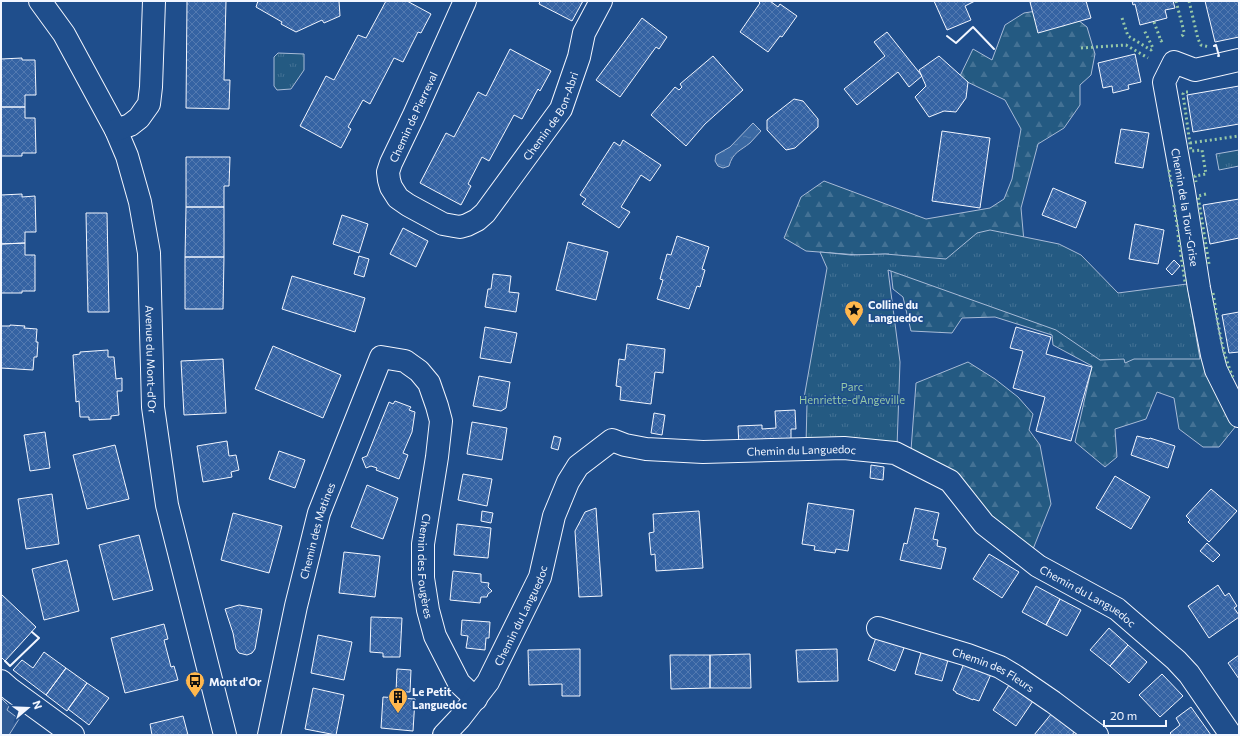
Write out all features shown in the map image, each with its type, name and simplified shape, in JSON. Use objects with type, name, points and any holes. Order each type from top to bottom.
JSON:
[{"type":"street","name":"Avenue du Mont-d'Or","points":[[40,1],[64,34],[116,130],[127,156],[140,202],[149,254],[153,407],[167,505],[225,735]]},
{"type":"street","points":[[116,130],[130,125],[139,118],[149,104],[154,1]]},
{"type":"street","name":"Chemin de Pierreval","points":[[464,1],[388,172],[391,187],[398,198],[431,218],[443,224],[460,227],[477,220]]},
{"type":"street","name":"Chemin de Bon-Abri","points":[[477,220],[485,213],[561,109],[579,57],[584,33],[601,1]]},
{"type":"street","name":"Chemin de la Tour-Grise","points":[[1239,60],[1194,70],[1174,62],[1164,82],[1184,192],[1199,288],[1212,355],[1216,370],[1239,416]]},
{"type":"street","name":"Chemin des Matines","points":[[269,735],[296,606],[319,514],[381,357],[406,362]]},
{"type":"street","name":"Chemin des Fougères","points":[[406,362],[419,371],[429,383],[437,406],[440,421],[437,457],[423,544],[423,578],[428,610],[435,636],[459,683],[476,699]]},
{"type":"street","name":"Chemin du Languedoc","points":[[444,735],[476,699],[488,682],[540,577],[554,516],[568,482],[578,466],[612,440],[625,445],[646,449],[704,452],[844,448],[895,453],[950,481],[984,524],[1038,566],[1117,609],[1176,660],[1188,674],[1231,735]]},
{"type":"street","name":"Chemin des Fleurs","points":[[878,628],[968,655],[1000,667],[1053,702],[1097,735]]},
{"type":"street","points":[[1,681],[73,735]]},
{"type":"green space","points":[[1061,7],[1087,27],[1095,54],[1091,75],[1080,85],[1080,105],[1064,128],[1038,144],[1021,208],[1025,253],[1056,298],[1183,309],[1197,316],[1208,374],[1236,426],[1219,447],[1203,447],[1179,429],[1174,398],[1157,392],[1146,419],[1115,429],[1117,457],[1105,467],[1075,442],[1092,366],[1053,345],[1052,335],[995,317],[962,318],[952,333],[911,331],[903,297],[893,289],[889,254],[858,255],[806,251],[784,238],[801,197],[824,181],[926,219],[990,208],[1004,199],[1012,179],[1021,129],[1005,100],[959,78],[973,49],[992,60],[1005,25],[1024,13]]},
{"type":"green space","points":[[278,53],[304,54],[304,70],[291,89],[277,90],[274,86],[274,57]]},
{"type":"green space","points":[[1239,150],[1239,166],[1219,170],[1216,154]]},
{"type":"green space","name":"Parc Henriette-d'Angeville","points":[[990,230],[1059,244],[1081,255],[1118,293],[1187,284],[1200,359],[1134,359],[1125,363],[1124,359],[1100,360],[1056,330],[888,270],[900,362],[897,447],[806,445],[807,403],[804,398],[827,268],[820,252],[851,255],[885,254],[946,259],[977,233]]},
{"type":"green space","points":[[968,362],[995,379],[1018,397],[1033,414],[1029,430],[1040,445],[1051,504],[1033,549],[1022,547],[911,450],[916,383]]},
{"type":"shaded area","points":[[1,698],[9,706],[7,710],[19,719],[9,735],[1,735]]},
{"type":"water","points":[[753,123],[761,131],[750,143],[735,155],[729,166],[723,168],[718,166],[715,161],[716,155],[730,147]]},
{"type":"building","points":[[187,1],[226,1],[224,80],[230,80],[229,109],[186,108]]},
{"type":"building","points":[[258,1],[339,1],[340,16],[324,23],[322,20],[296,32],[256,7]]},
{"type":"building","points":[[386,1],[407,1],[431,14],[421,33],[418,32],[403,62],[394,58],[370,104],[363,100],[348,127],[351,129],[341,148],[300,126],[326,76],[334,80],[358,35],[366,38]]},
{"type":"building","points":[[540,1],[583,1],[572,21],[539,4]]},
{"type":"building","points":[[758,1],[770,1],[778,7],[780,4],[797,16],[782,37],[780,36],[768,52],[740,32],[760,3]]},
{"type":"building","points":[[934,1],[975,1],[965,6],[971,20],[947,30]]},
{"type":"building","points":[[1086,1],[1091,18],[1038,33],[1030,2]]},
{"type":"building","points":[[1132,1],[1173,1],[1175,8],[1165,10],[1167,18],[1140,25],[1135,4],[1133,5]]},
{"type":"building","points":[[1205,1],[1239,1],[1239,37],[1215,42]]},
{"type":"building","points":[[642,18],[667,37],[659,49],[656,47],[620,97],[596,80]]},
{"type":"building","points":[[887,32],[922,76],[909,87],[898,72],[857,105],[844,89],[885,56],[874,42]]},
{"type":"building","points":[[510,49],[551,71],[540,91],[538,89],[522,119],[514,115],[489,161],[482,157],[468,184],[471,186],[461,205],[420,183],[446,133],[454,137],[478,92],[486,96]]},
{"type":"building","points":[[1135,54],[1141,82],[1128,85],[1129,89],[1113,93],[1112,86],[1103,88],[1098,63]]},
{"type":"building","points":[[713,56],[743,90],[705,124],[686,146],[651,115],[675,87],[679,90],[682,87],[680,84]]},
{"type":"building","points":[[939,56],[968,82],[966,98],[956,112],[944,111],[929,117],[915,97],[926,86],[919,70]]},
{"type":"building","points":[[22,58],[22,60],[35,60],[36,95],[25,95],[25,107],[1,107],[1,59]]},
{"type":"building","points":[[1239,86],[1239,124],[1193,132],[1187,95]]},
{"type":"building","points":[[794,99],[803,101],[818,119],[818,127],[795,148],[786,150],[767,130],[767,120]]},
{"type":"building","points":[[1,107],[25,107],[25,118],[35,118],[36,153],[22,153],[22,156],[1,156]]},
{"type":"building","points":[[1121,129],[1149,133],[1143,168],[1115,163]]},
{"type":"building","points":[[942,131],[990,138],[980,208],[932,201]]},
{"type":"building","points":[[623,140],[661,165],[650,181],[641,175],[621,207],[630,212],[619,228],[582,204],[586,199],[580,195],[614,142],[620,146]]},
{"type":"building","points":[[186,157],[230,157],[229,186],[224,186],[224,207],[186,207]]},
{"type":"building","points":[[1053,188],[1086,202],[1076,228],[1042,215]]},
{"type":"building","points":[[22,194],[22,197],[35,196],[36,232],[25,232],[25,243],[1,244],[1,195]]},
{"type":"building","points":[[1239,199],[1239,238],[1210,244],[1203,205]]},
{"type":"building","points":[[186,207],[224,207],[224,257],[185,257]]},
{"type":"building","points":[[86,213],[107,213],[109,312],[88,312]]},
{"type":"building","points":[[342,215],[368,224],[359,253],[333,244]]},
{"type":"building","points":[[1135,224],[1164,230],[1158,264],[1129,259]]},
{"type":"building","points":[[403,228],[428,241],[416,267],[390,254]]},
{"type":"building","points":[[677,236],[709,247],[702,269],[705,270],[700,287],[697,286],[689,309],[657,299],[663,280],[660,279],[667,254],[671,255]]},
{"type":"building","points":[[568,242],[608,252],[596,300],[556,290]]},
{"type":"building","points":[[25,243],[25,255],[35,255],[35,291],[22,291],[22,293],[1,293],[1,244]]},
{"type":"building","points":[[359,256],[369,259],[364,277],[354,274]]},
{"type":"building","points":[[185,257],[224,257],[223,309],[185,309]]},
{"type":"building","points":[[1174,260],[1180,266],[1172,275],[1166,269]]},
{"type":"building","points":[[493,274],[511,276],[509,292],[519,293],[516,312],[485,307],[488,289],[491,289]]},
{"type":"building","points":[[292,276],[365,298],[355,332],[282,309]]},
{"type":"building","points":[[1239,312],[1239,352],[1229,353],[1222,315]]},
{"type":"building","points":[[1,326],[25,326],[24,328],[37,329],[37,357],[34,357],[33,370],[1,368]]},
{"type":"building","points":[[485,327],[517,333],[511,363],[480,358]]},
{"type":"building","points":[[1016,327],[1051,337],[1046,354],[1092,367],[1071,441],[1036,431],[1045,397],[1013,388],[1023,351],[1010,348]]},
{"type":"building","points":[[627,344],[665,349],[663,373],[655,372],[651,404],[620,400],[621,387],[616,386],[619,359],[625,360]]},
{"type":"building","points":[[273,346],[341,375],[323,418],[255,389]]},
{"type":"building","points":[[108,350],[108,357],[114,357],[116,379],[122,378],[122,391],[117,391],[119,415],[111,416],[111,419],[89,420],[89,417],[80,417],[79,401],[76,402],[73,355],[80,354],[80,352]]},
{"type":"building","points":[[223,359],[226,413],[184,415],[181,361]]},
{"type":"building","points":[[479,376],[510,382],[506,408],[501,411],[473,406]]},
{"type":"building","points":[[395,401],[411,407],[409,410],[415,412],[412,432],[403,453],[408,455],[399,479],[376,470],[377,468],[371,466],[366,468],[362,458],[367,456],[389,402],[393,404]]},
{"type":"building","points":[[795,410],[796,429],[791,429],[791,444],[739,446],[738,426],[762,425],[762,429],[776,428],[775,411]]},
{"type":"building","points":[[654,413],[665,415],[662,435],[651,433]]},
{"type":"building","points":[[472,422],[507,428],[502,460],[467,454]]},
{"type":"building","points":[[45,432],[50,468],[30,471],[24,435]]},
{"type":"building","points":[[554,436],[561,438],[558,450],[551,448]]},
{"type":"building","points":[[1137,436],[1150,438],[1175,446],[1168,468],[1131,455]]},
{"type":"building","points":[[227,441],[229,456],[236,455],[239,470],[231,472],[232,477],[203,482],[197,446]]},
{"type":"building","points":[[115,445],[129,499],[87,509],[73,455]]},
{"type":"building","points":[[279,451],[305,460],[295,488],[269,479]]},
{"type":"building","points":[[871,465],[884,467],[883,480],[870,478]]},
{"type":"building","points":[[463,474],[492,479],[487,506],[458,500]]},
{"type":"building","points":[[1115,476],[1150,497],[1131,529],[1096,508]]},
{"type":"building","points":[[367,485],[398,498],[383,539],[351,527]]},
{"type":"building","points":[[1211,489],[1237,511],[1209,542],[1188,522],[1190,520],[1186,516]]},
{"type":"building","points":[[52,494],[59,544],[26,549],[18,499]]},
{"type":"building","points":[[808,503],[854,510],[848,551],[836,549],[835,553],[814,550],[815,546],[802,544]]},
{"type":"building","points":[[596,508],[602,596],[579,597],[575,531],[585,512]]},
{"type":"building","points":[[915,508],[939,513],[933,539],[938,540],[937,546],[946,548],[941,569],[900,560],[904,543],[907,544]]},
{"type":"building","points":[[482,511],[493,513],[491,523],[481,521]]},
{"type":"building","points":[[699,511],[703,568],[656,571],[655,554],[651,555],[649,533],[654,532],[653,514]]},
{"type":"building","points":[[233,513],[282,526],[269,573],[221,560]]},
{"type":"building","points":[[457,524],[491,528],[488,558],[454,555]]},
{"type":"building","points":[[139,535],[153,590],[113,600],[99,545]]},
{"type":"building","points":[[1207,543],[1220,555],[1213,562],[1200,551]]},
{"type":"building","points":[[344,552],[380,556],[375,597],[339,593]]},
{"type":"building","points":[[989,554],[1019,572],[1002,598],[973,579]]},
{"type":"building","points":[[67,560],[79,611],[44,620],[32,569]]},
{"type":"building","points":[[453,571],[481,574],[481,582],[489,583],[488,587],[492,591],[487,597],[481,597],[480,603],[450,600]]},
{"type":"building","points":[[1218,585],[1225,596],[1229,593],[1237,606],[1234,608],[1239,617],[1209,638],[1188,606]]},
{"type":"building","points":[[1036,586],[1060,599],[1046,625],[1022,612]]},
{"type":"building","points":[[1,594],[36,627],[5,661],[1,657]]},
{"type":"building","points":[[1060,599],[1081,610],[1067,636],[1046,625]]},
{"type":"building","points":[[239,605],[262,609],[255,649],[252,653],[247,655],[239,653],[236,649],[233,633],[225,609]]},
{"type":"building","points":[[371,617],[402,618],[400,657],[383,657],[383,653],[370,652]]},
{"type":"building","points":[[462,620],[490,622],[489,638],[486,638],[485,650],[466,648],[468,636],[461,635]]},
{"type":"building","points":[[164,624],[168,639],[164,640],[171,667],[174,666],[178,680],[125,693],[111,638]]},
{"type":"building","points":[[1109,628],[1128,645],[1110,666],[1090,650]]},
{"type":"building","points":[[878,632],[906,643],[895,671],[868,660]]},
{"type":"building","points":[[318,635],[352,642],[344,680],[311,673]]},
{"type":"building","points":[[923,645],[950,653],[942,681],[915,674]]},
{"type":"building","points":[[1128,645],[1147,662],[1129,683],[1110,666]]},
{"type":"building","points":[[580,649],[580,696],[562,696],[562,684],[529,685],[528,650]]},
{"type":"building","points":[[837,649],[838,681],[798,682],[796,650]]},
{"type":"building","points":[[44,652],[66,668],[46,695],[13,670],[22,660],[33,668]]},
{"type":"building","points":[[750,654],[751,688],[710,688],[710,655]]},
{"type":"building","points":[[670,655],[710,655],[710,688],[671,689]]},
{"type":"building","points":[[1239,655],[1239,679],[1228,663]]},
{"type":"building","points":[[965,661],[992,672],[979,701],[956,693],[953,690]]},
{"type":"building","points":[[66,668],[87,683],[67,711],[46,695]]},
{"type":"building","points":[[397,669],[411,670],[410,692],[396,692]]},
{"type":"building","points":[[1162,674],[1183,696],[1160,717],[1139,695]]},
{"type":"building","points":[[87,683],[109,698],[89,725],[68,709]]},
{"type":"building","points":[[1009,685],[1033,701],[1016,726],[993,710]]},
{"type":"building","points":[[313,688],[344,695],[336,735],[305,729]]},
{"type":"building","name":"Le Petit Languedoc","points":[[383,697],[415,699],[413,731],[381,728]]},
{"type":"building","points":[[1191,707],[1211,735],[1172,735],[1170,733],[1180,725],[1176,718]]},
{"type":"building","points":[[1052,713],[1075,731],[1072,735],[1034,735]]},
{"type":"building","points":[[183,716],[188,735],[152,735],[150,724]]},
{"type":"hedge","points":[[1176,1],[1184,32],[1180,37]]},
{"type":"hedge","points":[[1189,1],[1198,39],[1201,45],[1210,47]]},
{"type":"hedge","points":[[1122,18],[1128,36],[1151,50],[1153,48],[1144,30]]},
{"type":"hedge","points":[[1154,22],[1161,41],[1163,40]]},
{"type":"hedge","points":[[1081,48],[1126,45],[1148,58]]},
{"type":"hedge","points":[[1188,92],[1184,92],[1183,94],[1191,151],[1202,150],[1206,174],[1195,176],[1196,182]]},
{"type":"hedge","points":[[1190,143],[1239,136]]},
{"type":"hedge","points":[[1169,170],[1172,188]]},
{"type":"hedge","points":[[1206,194],[1198,196],[1209,264]]},
{"type":"hedge","points":[[1174,205],[1178,231]]},
{"type":"hedge","points":[[1178,235],[1185,282]]},
{"type":"hedge","points":[[1213,293],[1218,325],[1233,377]]},
{"type":"wall","points":[[947,36],[956,43],[973,27],[994,49]]},
{"type":"wall","points":[[1214,46],[1216,45],[1218,56]]},
{"type":"wall","points":[[5,661],[10,666],[39,638],[32,632]]},
{"type":"place","name":"Colline du Languedoc","points":[[854,327]]},
{"type":"place","name":"Mont d'Or","points":[[195,698]]},
{"type":"place","name":"Le Petit Languedoc","points":[[398,714]]}]
